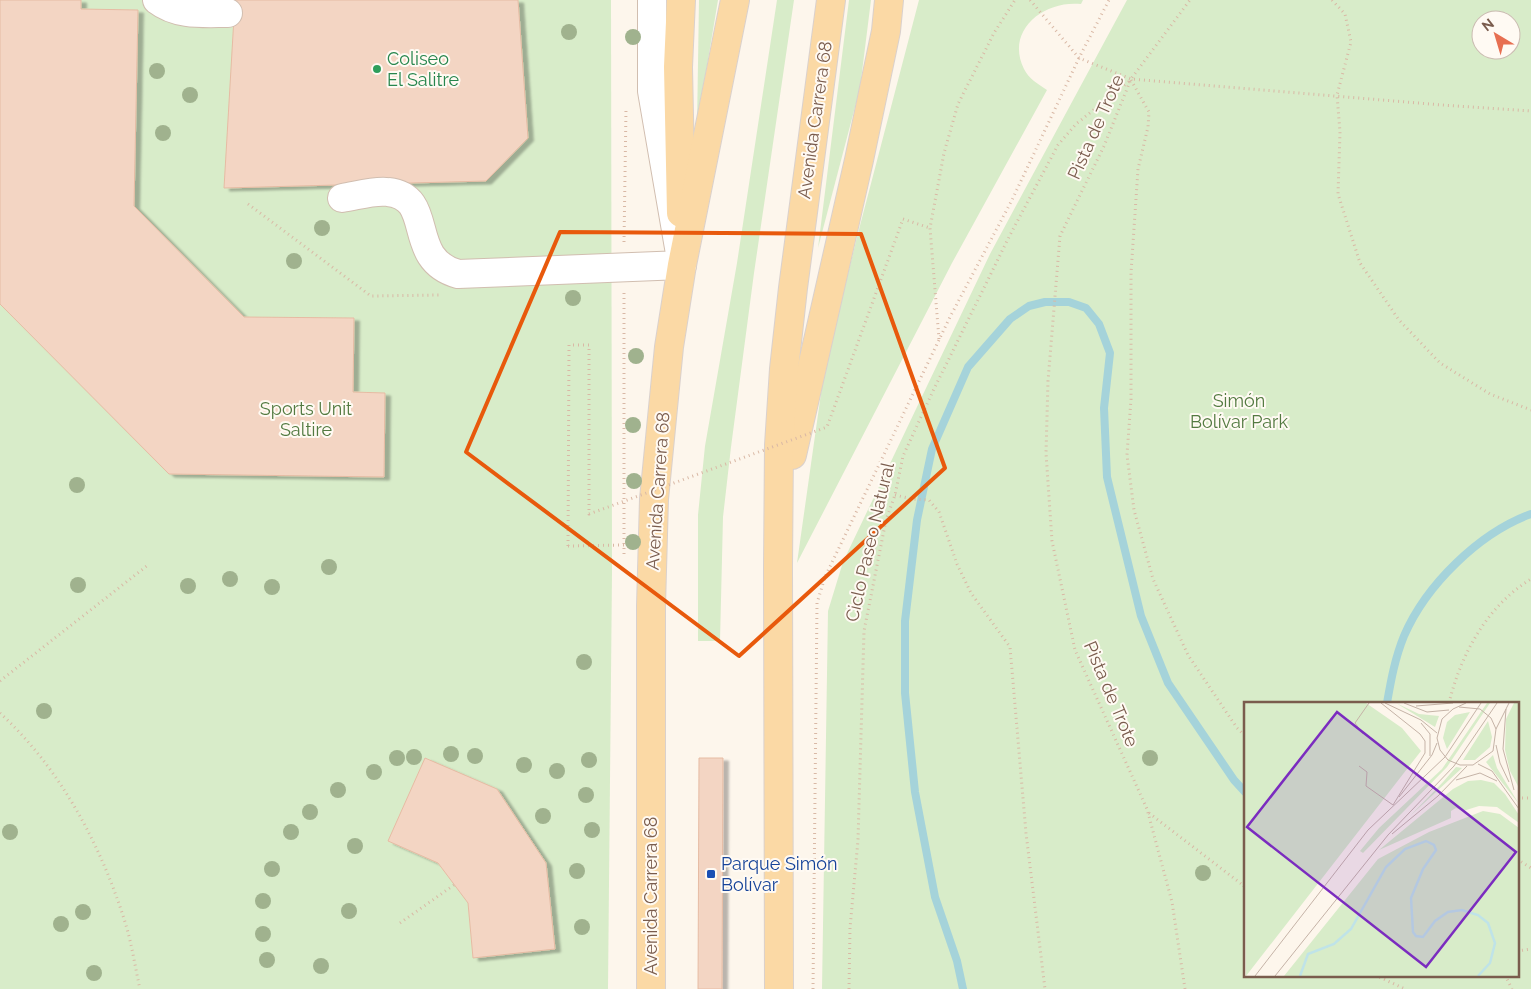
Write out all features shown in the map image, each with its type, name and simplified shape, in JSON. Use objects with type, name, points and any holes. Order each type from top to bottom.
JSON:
[{"type":"main road","points":[[680,0],[678,67],[682,265]]},
{"type":"main road","name":"Avenida Carrera 68","points":[[651,989],[651,606],[654,499],[669,347],[682,265],[735,0]]},
{"type":"main road","name":"Avenida Carrera 68","points":[[779,989],[779,445],[784,369],[794,278],[832,0]]},
{"type":"main road","points":[[778,517],[859,160],[886,31],[889,0]]},
{"type":"lane","points":[[158,0],[182,12],[194,14],[228,13]]},
{"type":"lane","points":[[342,198],[385,191],[405,197],[417,212],[425,245],[431,257],[438,266],[458,274],[682,265],[652,91],[652,0]]},
{"type":"path","points":[[939,339],[930,228],[944,153],[958,104],[994,33],[1015,0]]},
{"type":"path","points":[[1030,0],[1078,58],[1131,79],[1442,106],[1531,111]]},
{"type":"path","points":[[813,989],[817,603],[825,577],[939,339],[1012,200],[1078,58],[1109,0]]},
{"type":"path","name":"Pista de Trote","points":[[1185,989],[1172,902],[1148,812],[1075,650],[1052,541],[1046,453],[1048,381],[1060,236],[1104,146],[1131,79],[1190,0]]},
{"type":"path","points":[[1332,0],[1345,14],[1351,42],[1337,96],[1340,132],[1338,194],[1360,263],[1399,320],[1440,363],[1490,394],[1531,410]]},
{"type":"path","points":[[1131,79],[1149,112],[1148,127],[1138,169],[1131,273],[1131,399],[1127,455],[1134,510],[1153,579],[1188,655],[1237,728],[1244,735]]},
{"type":"path","name":"Ciclo Paseo Natural","points":[[849,989],[850,928],[858,840],[864,631],[886,520],[895,495],[903,456],[932,391],[1058,145],[1076,124],[1131,79]]},
{"type":"path","points":[[624,555],[624,268],[627,99]]},
{"type":"path","points":[[624,545],[568,546],[569,345],[590,345],[589,514],[827,427],[903,219],[930,228]]},
{"type":"path","points":[[895,495],[929,500],[939,512],[957,564],[971,593],[1010,647],[1026,833],[1045,989]]},
{"type":"path","points":[[0,681],[148,565]]},
{"type":"path","points":[[1449,702],[1461,662],[1479,630],[1498,606],[1531,579]]},
{"type":"path","points":[[0,712],[32,747],[63,788],[91,835],[107,870],[126,924],[140,989]]},
{"type":"path","points":[[1518,798],[1531,798]]},
{"type":"path","points":[[1148,812],[1244,887]]},
{"type":"path","points":[[1518,860],[1531,868]]},
{"type":"path","points":[[400,923],[454,884]]},
{"type":"path","points":[[1518,951],[1531,949]]},
{"type":"path","points":[[1377,976],[1405,989]]},
{"type":"path","points":[[1506,976],[1512,989]]},
{"type":"highlighted area","points":[[560,232],[861,234],[945,468],[739,656],[466,452]]},
{"type":"green space","name":"Sports Unit Saltire","points":[[0,0],[611,0],[612,572],[608,989],[0,989]]},
{"type":"green space","points":[[699,0],[718,0],[697,126]]},
{"type":"green space","points":[[777,0],[794,0],[754,273],[731,447],[723,517],[720,641],[698,641],[698,515],[705,446],[737,263]]},
{"type":"green space","points":[[849,0],[871,0],[860,88],[818,248]]},
{"type":"green space","points":[[919,0],[1083,0],[1081,4],[1053,7],[1041,13],[1031,21],[1024,31],[1020,42],[1019,55],[1024,69],[1031,78],[1047,90],[952,263],[797,563],[824,372]]},
{"type":"green space","name":"Simón Bolívar Park","points":[[1127,0],[1531,0],[1531,989],[822,989],[828,611],[843,562],[990,254]]},
{"type":"building","points":[[0,0],[81,0],[81,9],[138,10],[134,206],[244,317],[354,318],[353,392],[385,393],[384,477],[169,474],[0,304]]},
{"type":"building","name":"Coliseo El Salitre","points":[[235,0],[518,0],[528,138],[486,181],[224,188]]},
{"type":"building","points":[[425,758],[497,789],[546,863],[555,949],[473,958],[468,903],[438,863],[388,841]]},
{"type":"building","name":"Parque Simón Bolívar","points":[[699,758],[723,758],[722,989],[698,989]]},
{"type":"waterway","points":[[963,989],[957,961],[935,897],[915,792],[905,693],[905,621],[917,520],[932,449],[968,367],[1010,319],[1029,306],[1045,302],[1069,302],[1086,308],[1099,324],[1110,353],[1104,408],[1107,477],[1141,616],[1168,683],[1234,780],[1244,791]]},
{"type":"waterway","points":[[1387,702],[1401,644],[1426,598],[1456,563],[1474,548],[1492,534],[1531,514]]},
{"type":"place","name":"Coliseo El Salitre","points":[[377,69]]},
{"type":"place","name":"Parque Simón Bolívar","points":[[711,874]]}]
